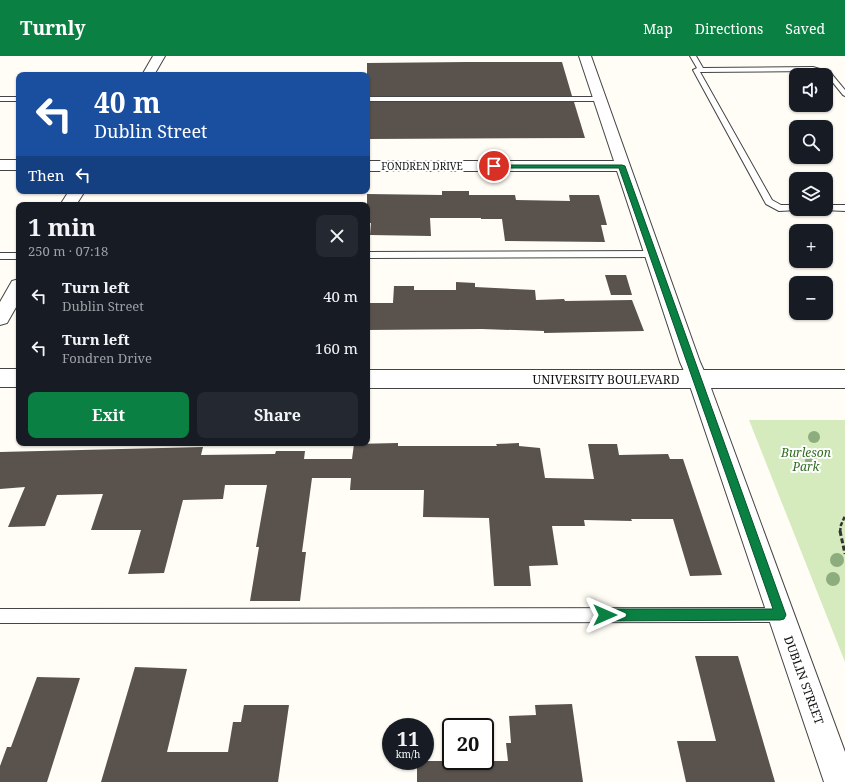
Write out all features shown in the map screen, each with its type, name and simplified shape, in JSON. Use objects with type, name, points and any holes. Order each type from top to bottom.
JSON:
[{"type":"street","points":[[150,72],[159,56]]},
{"type":"street","name":"DUBLIN STREET","points":[[585,56],[690,362],[698,380],[840,782]]},
{"type":"street","points":[[0,165],[16,165]]},
{"type":"street","name":"FONDREN DRIVE","points":[[370,166],[622,166]]},
{"type":"street","points":[[0,318],[16,291]]},
{"type":"street","points":[[0,378],[16,378]]},
{"type":"street","name":"UNIVERSITY BOULEVARD","points":[[370,379],[845,379]]},
{"type":"lane","points":[[693,56],[701,70]]},
{"type":"lane","points":[[789,208],[779,208],[769,202],[696,70],[813,69],[828,74],[845,94]]},
{"type":"lane","points":[[0,99],[16,99]]},
{"type":"lane","points":[[370,99],[600,99]]},
{"type":"lane","points":[[833,208],[845,208]]},
{"type":"lane","points":[[370,255],[653,254]]},
{"type":"lane","points":[[0,256],[16,256]]},
{"type":"lane","points":[[0,616],[780,615]]},
{"type":"path","points":[[845,516],[842,520],[840,529],[845,554]]},
{"type":"green space","name":"Burleson Park","points":[[749,420],[845,420],[845,662]]},
{"type":"building","points":[[562,62],[572,96],[370,96],[370,72],[367,72],[367,63]]},
{"type":"building","points":[[370,102],[574,102],[585,138],[370,139]]},
{"type":"building","points":[[442,191],[469,191],[469,195],[515,195],[516,200],[570,201],[569,195],[599,195],[607,225],[601,225],[605,242],[505,241],[502,219],[481,218],[430,218],[431,236],[370,235],[370,202],[367,202],[367,194],[442,195]]},
{"type":"building","points":[[605,275],[626,275],[632,295],[611,295]]},
{"type":"building","points":[[456,282],[475,283],[475,287],[535,290],[536,300],[632,300],[644,331],[544,333],[544,331],[482,329],[370,330],[370,303],[393,303],[394,286],[414,286],[414,290],[456,290]]},
{"type":"building","points":[[398,443],[398,446],[497,446],[496,444],[519,443],[519,446],[540,448],[545,478],[594,479],[588,444],[617,444],[619,455],[668,454],[670,459],[683,459],[722,575],[690,576],[673,519],[631,519],[632,521],[584,520],[585,526],[552,526],[558,565],[529,566],[531,586],[494,586],[489,518],[423,517],[424,490],[350,490],[351,478],[312,478],[302,552],[306,552],[300,601],[250,601],[259,547],[256,547],[267,485],[225,485],[223,499],[183,500],[164,573],[128,574],[141,530],[91,530],[103,494],[57,495],[45,526],[8,527],[25,487],[0,489],[0,452],[203,447],[201,455],[275,454],[276,451],[305,451],[304,459],[352,459],[354,446],[370,446],[370,444]]},
{"type":"building","points":[[695,656],[738,656],[775,782],[686,782],[677,741],[716,741]]},
{"type":"building","points":[[135,667],[187,669],[167,752],[228,752],[233,722],[241,722],[244,705],[289,705],[278,782],[101,782]]},
{"type":"building","points":[[37,677],[80,678],[47,782],[0,782],[0,766],[7,747],[11,747]]},
{"type":"building","points":[[572,704],[583,782],[417,782],[417,770],[434,770],[434,761],[442,761],[442,770],[494,770],[494,761],[508,761],[506,743],[511,743],[509,716],[536,715],[535,705]]},
{"type":"route","points":[[494,166],[622,166],[780,615],[605,615]]}]
